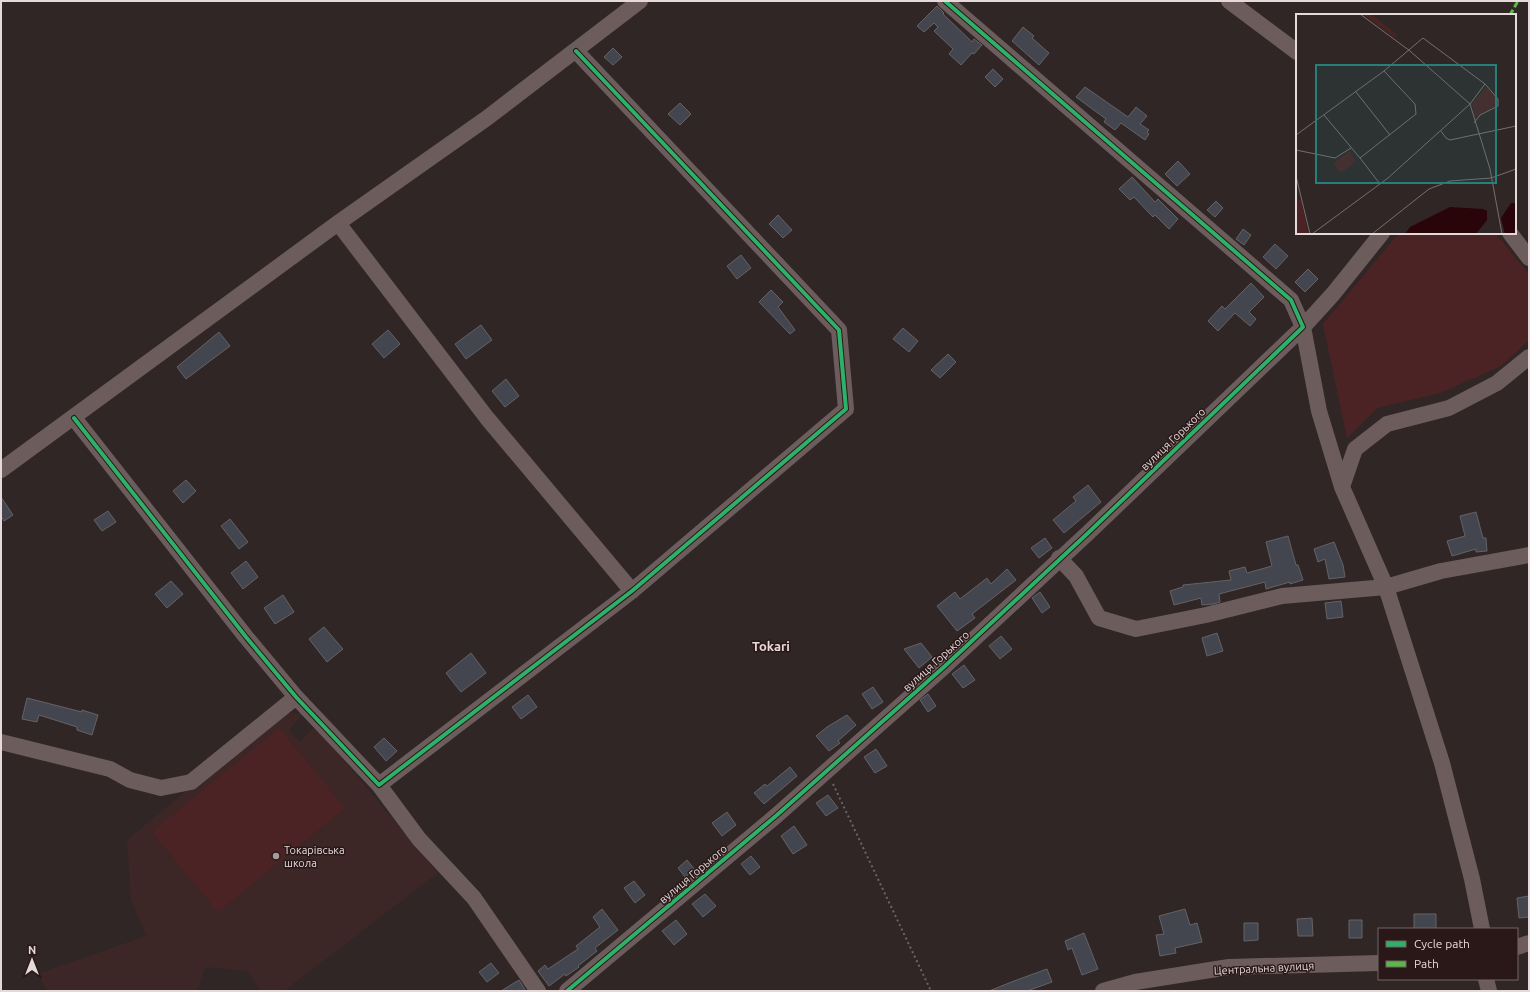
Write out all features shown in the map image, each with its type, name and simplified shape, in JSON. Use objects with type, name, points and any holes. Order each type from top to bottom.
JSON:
[{"type":"street","points":[[1,470],[74,418],[338,223],[487,118],[640,1]]},
{"type":"street","points":[[946,1],[1291,300],[1303,327],[1319,411],[1342,487],[1386,587],[1442,763],[1472,879],[1482,928]]},
{"type":"street","points":[[1230,1],[1296,51]]},
{"type":"street","points":[[379,785],[632,591],[846,409],[839,330],[576,51]]},
{"type":"street","points":[[338,223],[487,418],[632,591]]},
{"type":"street","name":"вулиця Горького","points":[[567,991],[753,836],[945,666],[1059,558],[1088,533],[1303,327],[1333,294],[1381,234]]},
{"type":"street","points":[[1511,234],[1529,258]]},
{"type":"street","points":[[1342,487],[1355,449],[1387,424],[1448,408],[1497,383],[1529,357]]},
{"type":"street","points":[[74,418],[246,637],[296,697],[379,785],[419,839],[474,898],[538,991]]},
{"type":"street","points":[[1059,558],[1076,576],[1099,618],[1136,629],[1206,615],[1282,596],[1386,587],[1441,571],[1529,555]]},
{"type":"street","points":[[1,742],[110,769],[130,780],[162,788],[191,782],[296,697]]},
{"type":"street","points":[[1518,947],[1529,943]]},
{"type":"street","name":"Центральна вулиця","points":[[1103,991],[1135,982],[1229,967],[1378,963]]},
{"type":"street","points":[[1486,980],[1489,991]]},
{"type":"path","points":[[827,771],[931,991]]},
{"type":"shaded area","points":[[1398,234],[1496,234],[1529,274],[1529,340],[1501,366],[1440,393],[1377,408],[1347,438],[1323,324]]},
{"type":"shaded area","name":"Токарівська школа","points":[[280,713],[304,713],[289,730],[300,742],[315,726],[438,873],[284,991],[261,991],[247,971],[205,967],[197,991],[48,991],[37,974],[146,936],[131,900],[127,840]]},
{"type":"shaded area","points":[[279,728],[345,808],[218,912],[152,832]]},
{"type":"building","points":[[937,6],[944,13],[943,14],[972,42],[974,39],[982,45],[961,65],[949,54],[953,49],[934,31],[938,27],[934,23],[924,32],[917,26]]},
{"type":"building","points":[[1023,27],[1034,36],[1032,38],[1049,53],[1039,65],[1012,41]]},
{"type":"building","points":[[613,48],[622,57],[613,65],[604,57]]},
{"type":"building","points":[[993,69],[1003,79],[995,87],[985,77]]},
{"type":"building","points":[[1085,87],[1128,117],[1136,107],[1147,116],[1140,124],[1149,130],[1147,132],[1149,134],[1145,140],[1121,123],[1115,130],[1104,122],[1106,119],[1076,97]]},
{"type":"building","points":[[680,103],[691,114],[680,125],[668,114]]},
{"type":"building","points":[[1178,161],[1190,174],[1177,186],[1165,174]]},
{"type":"building","points":[[1132,177],[1155,202],[1158,199],[1178,219],[1169,229],[1155,215],[1153,217],[1134,197],[1130,200],[1119,189]]},
{"type":"building","points":[[1216,201],[1223,208],[1215,217],[1207,210]]},
{"type":"building","points":[[778,215],[792,230],[783,238],[769,224]]},
{"type":"building","points":[[1243,229],[1251,235],[1244,245],[1236,239]]},
{"type":"building","points":[[1275,244],[1288,256],[1276,269],[1263,257]]},
{"type":"building","points":[[741,255],[751,268],[737,279],[727,266]]},
{"type":"building","points":[[1308,269],[1318,279],[1305,292],[1295,282]]},
{"type":"building","points":[[1251,283],[1264,297],[1249,312],[1256,319],[1250,326],[1235,313],[1218,331],[1208,321],[1222,306],[1225,309]]},
{"type":"building","points":[[771,290],[783,302],[778,307],[795,330],[790,334],[759,302]]},
{"type":"building","points":[[481,325],[492,340],[466,359],[455,344]]},
{"type":"building","points":[[903,328],[918,341],[909,352],[893,339]]},
{"type":"building","points":[[388,330],[400,344],[384,358],[372,344]]},
{"type":"building","points":[[219,332],[230,346],[186,379],[177,367]]},
{"type":"building","points":[[948,354],[956,362],[940,378],[931,370]]},
{"type":"building","points":[[506,379],[519,396],[505,407],[492,391]]},
{"type":"building","points":[[186,480],[196,491],[183,503],[173,491]]},
{"type":"building","points":[[1088,485],[1101,502],[1064,533],[1053,520],[1076,501],[1073,497]]},
{"type":"building","points":[[1,497],[13,515],[4,521],[1,516]]},
{"type":"building","points":[[108,511],[116,522],[102,531],[94,520]]},
{"type":"building","points":[[1476,512],[1483,538],[1486,538],[1487,551],[1476,552],[1476,549],[1452,556],[1447,541],[1465,536],[1460,516]]},
{"type":"building","points":[[230,519],[248,542],[239,549],[221,526]]},
{"type":"building","points":[[1288,536],[1296,565],[1298,565],[1303,580],[1266,589],[1265,582],[1219,594],[1220,602],[1213,604],[1202,605],[1201,598],[1174,605],[1170,591],[1183,587],[1183,585],[1231,580],[1229,571],[1245,567],[1247,573],[1272,566],[1266,542]]},
{"type":"building","points":[[1045,538],[1052,548],[1039,558],[1031,548]]},
{"type":"building","points":[[1334,542],[1343,565],[1345,577],[1329,579],[1325,559],[1318,562],[1314,549]]},
{"type":"building","points":[[246,561],[258,577],[243,589],[231,573]]},
{"type":"building","points":[[1007,569],[1016,580],[972,614],[975,618],[957,631],[937,606],[955,592],[960,599],[987,578],[991,584]]},
{"type":"building","points":[[171,581],[183,594],[167,608],[155,594]]},
{"type":"building","points":[[1040,592],[1050,607],[1042,613],[1032,598]]},
{"type":"building","points":[[283,595],[294,612],[275,624],[264,608]]},
{"type":"building","points":[[1341,601],[1343,617],[1327,619],[1325,603]]},
{"type":"building","points":[[324,627],[343,649],[327,662],[309,639]]},
{"type":"building","points":[[1217,633],[1223,651],[1207,656],[1202,638]]},
{"type":"building","points":[[1001,636],[1012,649],[1000,659],[989,646]]},
{"type":"building","points":[[921,643],[932,657],[919,668],[904,649]]},
{"type":"building","points":[[471,653],[486,673],[461,692],[446,673]]},
{"type":"building","points":[[964,665],[975,680],[963,688],[952,674]]},
{"type":"building","points":[[873,687],[883,702],[872,709],[862,694]]},
{"type":"building","points":[[928,694],[936,706],[928,712],[920,700]]},
{"type":"building","points":[[528,695],[537,707],[521,719],[512,707]]},
{"type":"building","points":[[27,698],[98,715],[92,735],[77,730],[77,727],[39,715],[37,722],[22,719]]},
{"type":"building","points":[[847,715],[856,725],[838,741],[840,743],[829,751],[816,736],[827,727]]},
{"type":"building","points":[[384,738],[397,751],[386,761],[374,747]]},
{"type":"building","points":[[876,749],[887,766],[875,773],[864,757]]},
{"type":"building","points":[[790,767],[797,776],[764,804],[754,793],[765,784],[767,786]]},
{"type":"building","points":[[828,795],[838,808],[826,816],[816,803]]},
{"type":"building","points":[[727,812],[736,825],[722,836],[712,823]]},
{"type":"building","points":[[794,826],[807,845],[793,854],[781,836]]},
{"type":"building","points":[[751,856],[760,867],[750,875],[741,864]]},
{"type":"building","points":[[687,860],[695,870],[685,877],[678,868]]},
{"type":"building","points":[[634,881],[645,895],[635,903],[624,888]]},
{"type":"building","points":[[705,894],[716,906],[703,917],[692,904]]},
{"type":"building","points":[[1529,896],[1529,917],[1519,918],[1517,898]]},
{"type":"building","points":[[602,909],[618,930],[595,948],[597,951],[578,966],[579,967],[566,976],[565,974],[549,986],[538,971],[545,965],[548,969],[578,949],[576,946],[600,927],[593,917]]},
{"type":"building","points":[[1185,909],[1190,925],[1197,923],[1202,942],[1175,948],[1176,953],[1160,956],[1156,935],[1164,934],[1159,916]]},
{"type":"building","points":[[1414,914],[1436,914],[1436,928],[1414,928]]},
{"type":"building","points":[[1312,918],[1313,936],[1298,936],[1297,919]]},
{"type":"building","points":[[676,920],[687,934],[674,945],[662,931]]},
{"type":"building","points":[[1349,920],[1362,920],[1362,938],[1349,938]]},
{"type":"building","points":[[1244,923],[1258,923],[1258,940],[1244,941]]},
{"type":"building","points":[[1084,933],[1098,969],[1082,975],[1072,948],[1068,950],[1065,941]]},
{"type":"building","points":[[491,963],[499,973],[487,982],[479,972]]},
{"type":"building","points":[[1047,969],[1052,982],[1027,991],[989,991],[1014,981]]},
{"type":"building","points":[[519,980],[526,991],[501,991]]},
{"type":"marked path","points":[[1511,14],[1518,1]]},
{"type":"cycle path","points":[[567,991],[777,815],[945,666],[1088,533],[1303,327],[1291,300],[945,1]]},
{"type":"cycle path","points":[[74,418],[246,637],[296,697],[379,785],[632,591],[846,409],[839,330],[576,51]]},
{"type":"place","name":"Токарівська школа","points":[[276,856]]},
{"type":"district","name":"Tokari","points":[[771,646]]}]
